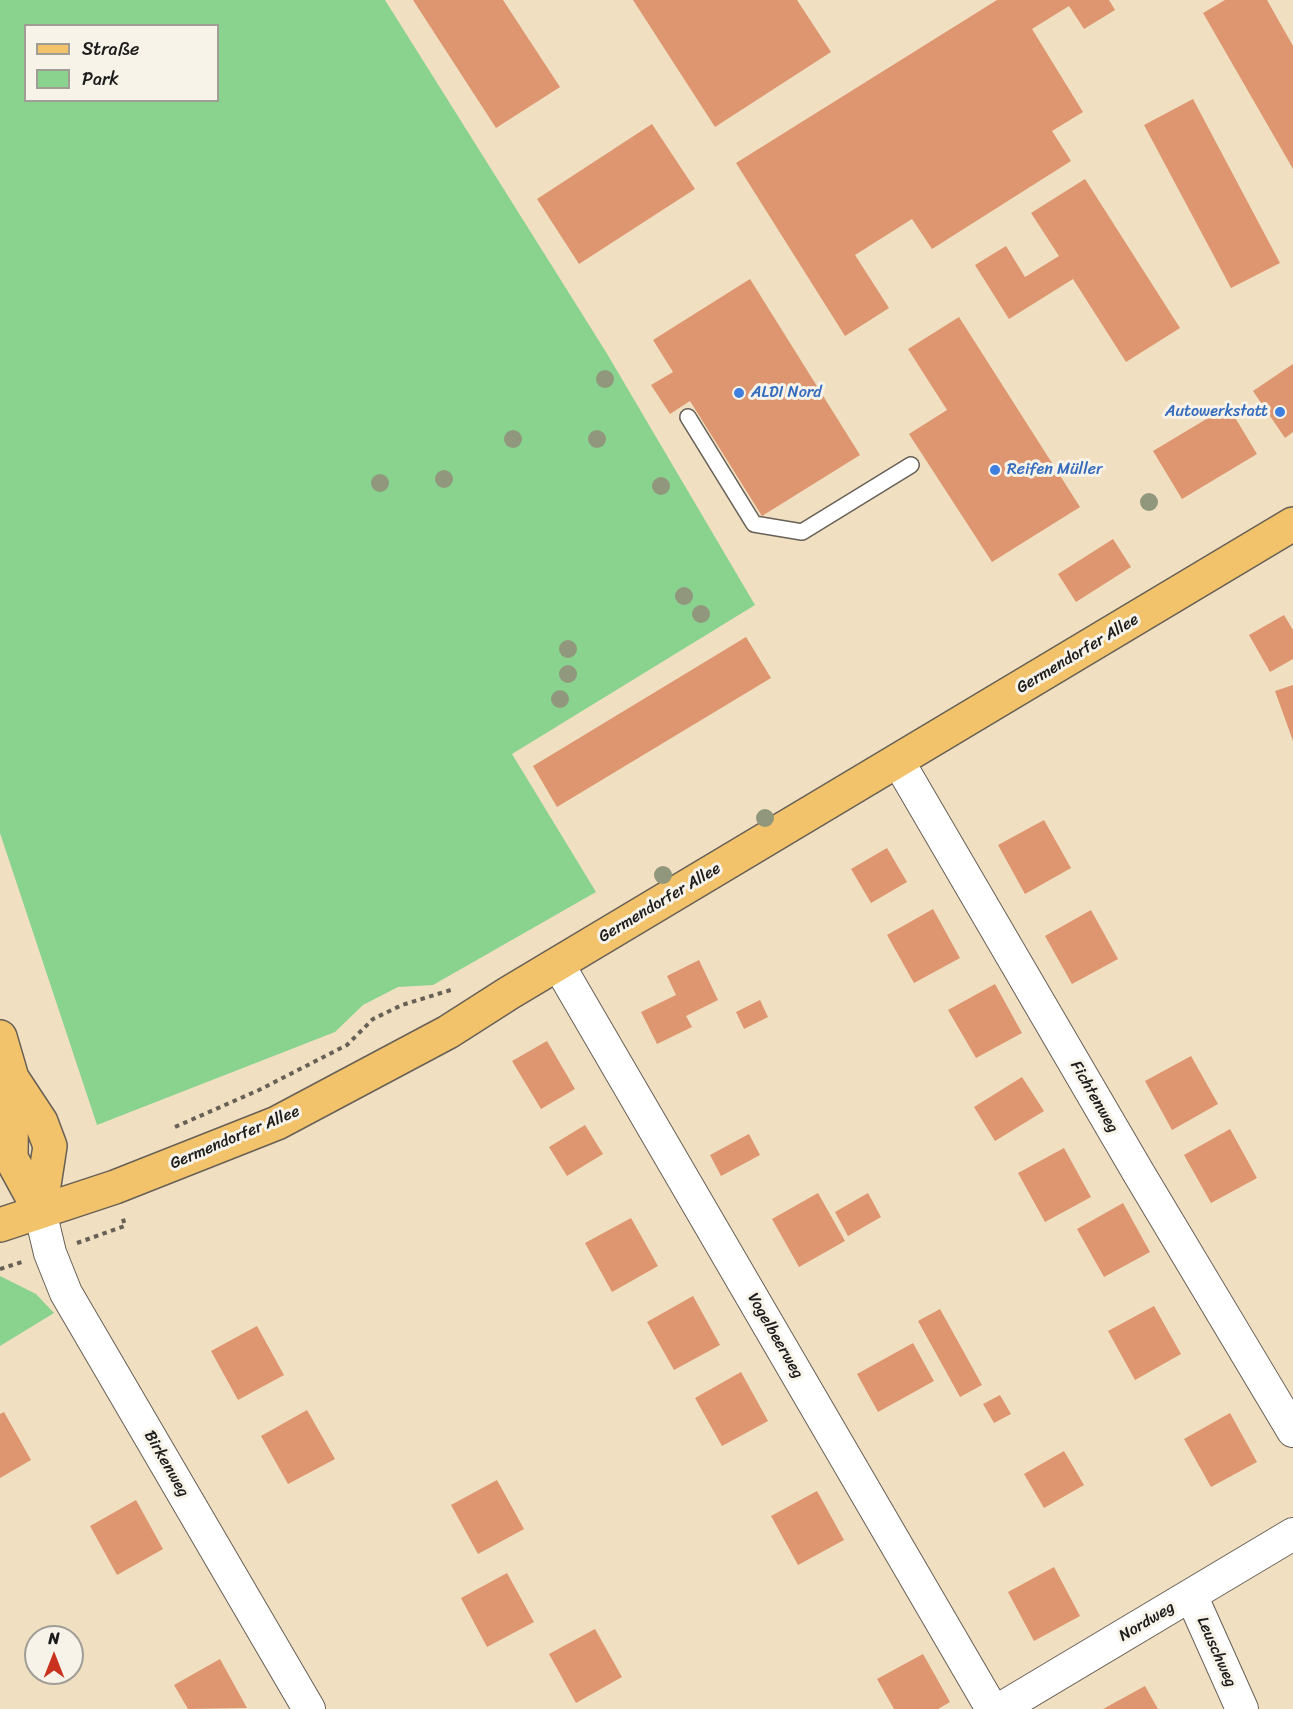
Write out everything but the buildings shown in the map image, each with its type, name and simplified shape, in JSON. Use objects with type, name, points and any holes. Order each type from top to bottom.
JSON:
[{"type":"main road","name":"Germendorfer Allee","points":[[0,1225],[115,1187],[277,1123],[448,1032],[558,963],[1293,524]]},
{"type":"main road","points":[[0,1037],[12,1078],[11,1158],[40,1211]]},
{"type":"street","name":"Fichtenweg","points":[[898,761],[1138,1172],[1293,1431]]},
{"type":"street","name":"Vogelbeerweg","points":[[558,963],[992,1709]]},
{"type":"street","name":"Birkenweg","points":[[40,1211],[50,1253],[66,1293],[309,1709]]},
{"type":"street","name":"Nordweg","points":[[1000,1709],[1293,1534]]},
{"type":"street","name":"Leuschweg","points":[[1191,1595],[1242,1709]]},
{"type":"lane","points":[[688,417],[754,524],[802,532],[911,465]]},
{"type":"green space","points":[[0,0],[385,0],[606,352],[755,605],[512,754],[596,892],[433,985],[398,987],[363,1005],[335,1032],[97,1125],[0,833]]},
{"type":"green space","points":[[0,1276],[36,1294],[54,1313],[0,1346]]},
{"type":"place","name":"ALDI Nord","points":[[739,393]]},
{"type":"place","name":"Autowerkstatt","points":[[1280,412]]},
{"type":"place","name":"Reifen Müller","points":[[995,470]]}]
